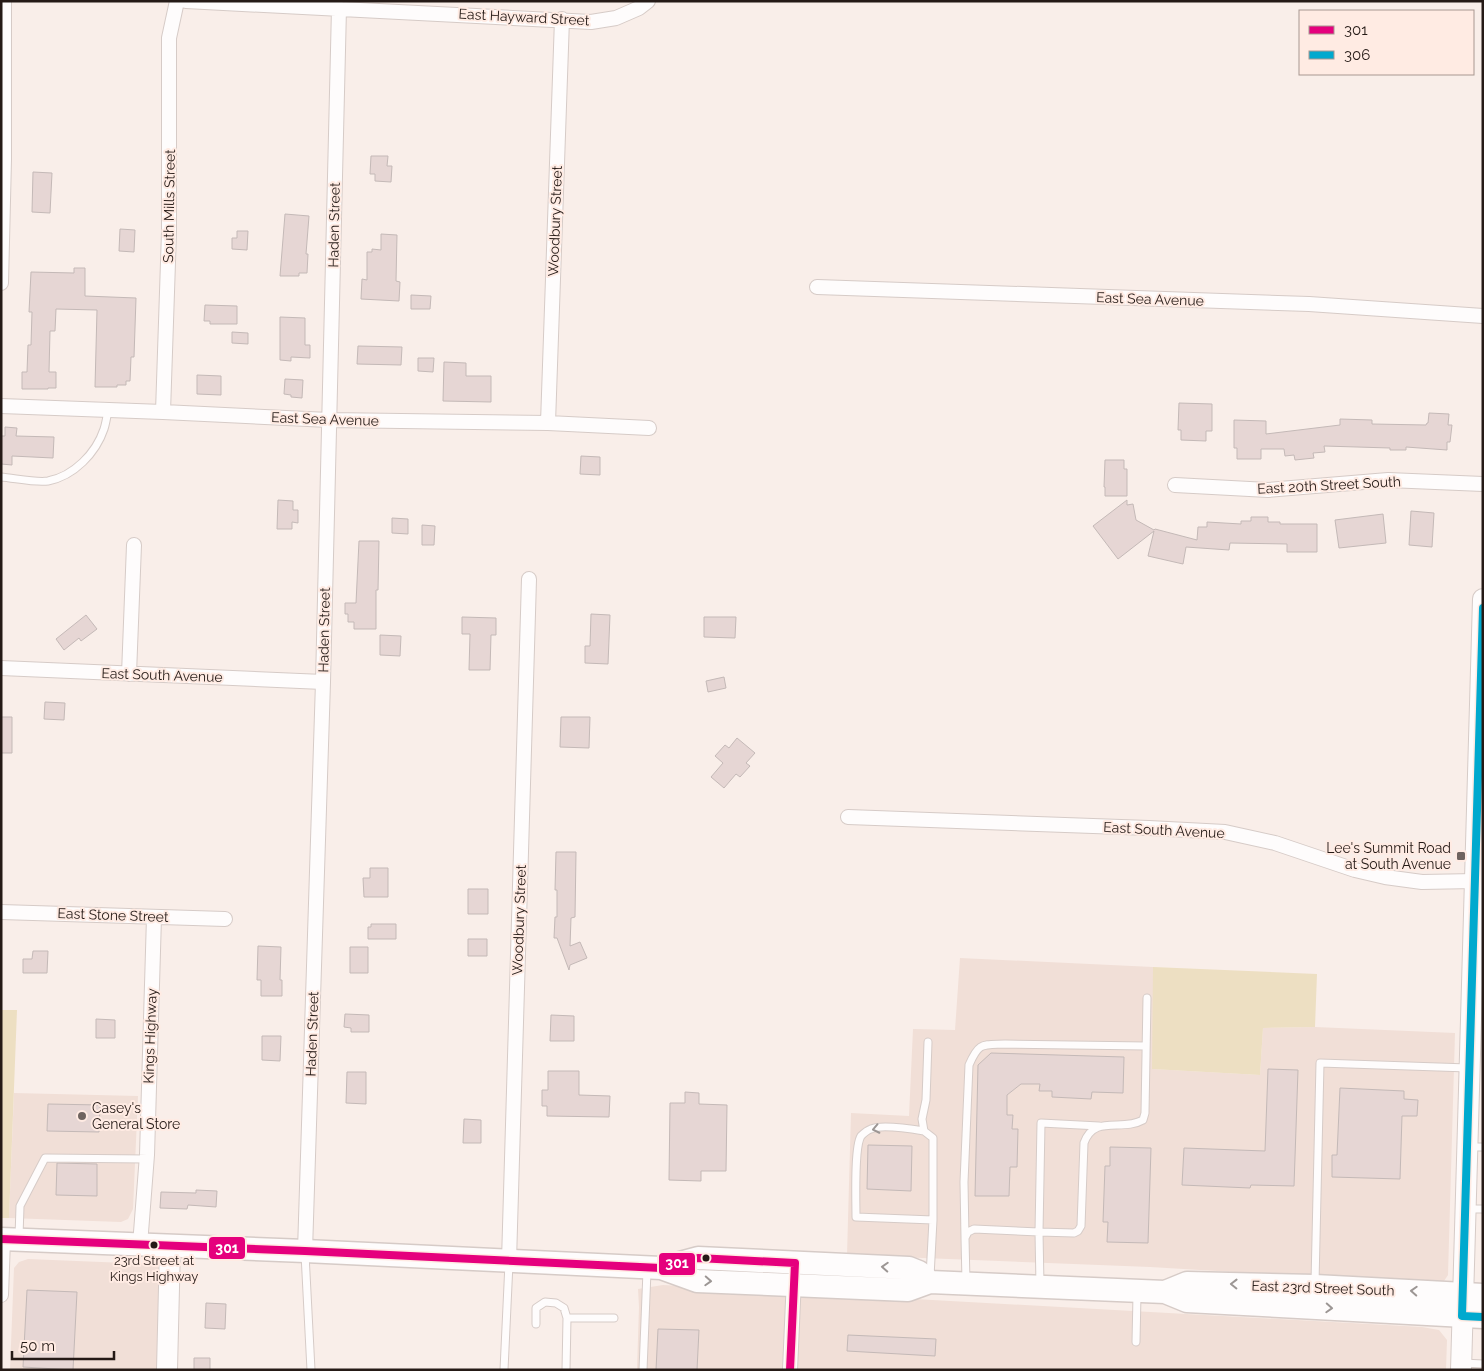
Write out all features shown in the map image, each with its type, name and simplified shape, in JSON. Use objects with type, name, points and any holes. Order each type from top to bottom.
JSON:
[{"type":"main road","points":[[1461,1366],[1473,1305],[1475,1147],[1469,1068],[1483,599]]},
{"type":"main road","name":"East 23rd Street South","points":[[8,1240],[305,1251],[654,1268],[697,1281],[908,1290],[930,1282],[1137,1292],[1165,1292],[1187,1283],[1314,1286],[1473,1305]]},
{"type":"main road","points":[[167,1370],[170,1246]]},
{"type":"main road","name":"East 23rd Street South","points":[[654,1268],[698,1258],[909,1268],[919,1272],[930,1282]]},
{"type":"main road","name":"East 23rd Street South","points":[[1165,1292],[1187,1301],[1473,1305]]},
{"type":"street","points":[[1,283],[4,159],[4,1]]},
{"type":"street","name":"South Mills Street","points":[[163,412],[170,232],[169,38],[177,1]]},
{"type":"street","name":"East Hayward Street","points":[[186,1],[591,22],[616,18],[639,8],[648,1]]},
{"type":"street","name":"Haden Street","points":[[305,1251],[339,8]]},
{"type":"street","name":"Woodbury Street","points":[[548,423],[562,19]]},
{"type":"street","name":"East Sea Avenue","points":[[817,287],[1309,304],[1483,316]]},
{"type":"street","name":"East Sea Avenue","points":[[1,406],[329,420],[548,423],[649,428]]},
{"type":"street","name":"East 20th Street South","points":[[1175,485],[1268,490],[1388,480],[1483,484]]},
{"type":"street","points":[[129,674],[134,545]]},
{"type":"street","name":"Woodbury Street","points":[[509,1261],[529,580]]},
{"type":"street","name":"East South Avenue","points":[[1,668],[322,682]]},
{"type":"street","name":"East South Avenue","points":[[848,818],[1225,832],[1275,843],[1355,870],[1385,877],[1422,882],[1475,881]]},
{"type":"street","name":"East Stone Street","points":[[1,912],[225,919]]},
{"type":"street","name":"Kings Highway","points":[[140,1245],[146,1159],[154,917]]},
{"type":"street","points":[[1,1295],[8,1240]]},
{"type":"street","points":[[790,1370],[795,1263]]},
{"type":"lane","points":[[1,477],[48,481],[62,476],[81,465],[94,450],[104,430],[108,410]]},
{"type":"lane","points":[[1040,1288],[1040,1123],[1099,1126],[1136,1124],[1143,1120],[1145,1113],[1147,998]]},
{"type":"lane","points":[[924,1131],[922,1119],[926,1100],[928,1042]]},
{"type":"lane","points":[[966,1284],[964,1182],[968,1075],[969,1065],[975,1050],[984,1045],[1005,1044],[1146,1046]]},
{"type":"lane","points":[[1314,1286],[1320,1063],[1469,1068]]},
{"type":"lane","points":[[965,1238],[968,1232],[974,1230],[1074,1233],[1078,1231],[1081,1226],[1084,1143],[1087,1135],[1099,1126]]},
{"type":"lane","points":[[930,1282],[933,1220],[934,1138],[924,1131],[910,1129],[878,1127],[870,1129],[861,1136],[858,1147],[856,1217],[933,1220]]},
{"type":"lane","points":[[8,1240],[20,1206],[46,1158],[146,1159]]},
{"type":"lane","points":[[305,1251],[311,1370]]},
{"type":"lane","points":[[504,1370],[509,1261]]},
{"type":"lane","points":[[643,1370],[654,1268]]},
{"type":"lane","points":[[1136,1342],[1137,1292]]},
{"type":"lane","points":[[536,1324],[536,1308],[545,1302],[556,1303],[564,1308],[567,1318],[566,1370]]},
{"type":"lane","points":[[567,1318],[614,1318]]},
{"type":"lane","points":[[1461,1366],[1483,1364]]},
{"type":"shaded area","points":[[960,958],[1153,967],[1153,1069],[1260,1075],[1263,1028],[1315,1027],[1455,1033],[1448,1275],[1444,1281],[1436,1284],[1150,1267],[847,1255],[851,1113],[909,1116],[913,1029],[955,1030]]},
{"type":"shaded area","points":[[1153,967],[1317,974],[1315,1027],[1263,1028],[1260,1075],[1152,1069]]},
{"type":"shaded area","points":[[1,1010],[17,1010],[9,1218],[1,1218]]},
{"type":"shaded area","points":[[14,1093],[138,1096],[133,1209],[128,1219],[121,1222],[9,1218]]},
{"type":"shaded area","points":[[28,1259],[150,1264],[158,1267],[163,1275],[160,1370],[10,1370],[14,1268],[19,1262]]},
{"type":"shaded area","points":[[663,1285],[1422,1327],[1439,1330],[1447,1340],[1446,1370],[637,1370],[638,1289]]},
{"type":"building","points":[[371,156],[388,156],[387,166],[392,166],[391,182],[375,181],[375,174],[370,174]]},
{"type":"building","points":[[33,172],[52,173],[50,213],[32,212]]},
{"type":"building","points":[[285,214],[309,216],[306,254],[308,254],[307,273],[299,273],[299,276],[280,276]]},
{"type":"building","points":[[120,229],[135,230],[134,252],[119,251]]},
{"type":"building","points":[[237,231],[248,231],[247,250],[232,249],[232,238],[237,238]]},
{"type":"building","points":[[381,234],[397,235],[396,281],[400,282],[399,301],[361,299],[362,279],[367,280],[367,252],[372,252],[372,249],[381,250]]},
{"type":"building","points":[[74,268],[85,268],[85,296],[136,298],[134,357],[131,357],[130,381],[126,381],[126,385],[117,385],[117,387],[95,387],[97,310],[56,309],[55,331],[50,331],[49,372],[56,372],[56,388],[22,389],[22,372],[27,372],[28,345],[31,345],[32,312],[29,312],[31,272],[74,273]]},
{"type":"building","points":[[411,295],[431,296],[430,309],[411,309]]},
{"type":"building","points":[[205,305],[237,306],[237,324],[210,324],[210,321],[204,321]]},
{"type":"building","points":[[280,317],[305,318],[305,345],[310,345],[310,358],[291,357],[291,361],[280,360]]},
{"type":"building","points":[[232,332],[248,333],[248,344],[232,343]]},
{"type":"building","points":[[358,346],[402,347],[401,365],[357,364]]},
{"type":"building","points":[[418,358],[434,358],[433,372],[418,371]]},
{"type":"building","points":[[444,362],[466,363],[466,376],[491,376],[491,402],[443,401]]},
{"type":"building","points":[[197,375],[221,376],[221,395],[197,394]]},
{"type":"building","points":[[285,379],[303,380],[302,398],[284,394]]},
{"type":"building","points":[[1179,403],[1212,404],[1212,431],[1206,431],[1206,441],[1181,440],[1181,430],[1178,430]]},
{"type":"building","points":[[1429,413],[1449,414],[1448,425],[1452,425],[1450,442],[1447,442],[1447,450],[1406,447],[1406,450],[1390,450],[1390,448],[1324,446],[1325,452],[1313,453],[1314,458],[1295,460],[1294,455],[1285,456],[1284,449],[1261,449],[1261,459],[1237,459],[1237,448],[1234,448],[1234,420],[1266,421],[1266,434],[1340,425],[1340,419],[1372,420],[1372,424],[1426,425]]},
{"type":"building","points":[[5,427],[17,428],[16,436],[54,437],[53,458],[12,456],[12,465],[1,464],[1,436],[5,436]]},
{"type":"building","points":[[581,456],[600,457],[600,475],[580,474]]},
{"type":"building","points":[[1105,460],[1124,460],[1124,469],[1127,469],[1127,496],[1105,496]]},
{"type":"building","points":[[278,500],[293,501],[293,510],[298,510],[298,523],[292,522],[292,529],[277,529]]},
{"type":"building","points":[[1127,500],[1127,505],[1133,504],[1136,520],[1154,530],[1197,540],[1198,527],[1207,527],[1207,522],[1241,524],[1241,521],[1251,521],[1251,517],[1268,517],[1268,522],[1280,522],[1280,524],[1317,524],[1317,552],[1287,552],[1287,544],[1230,543],[1229,550],[1186,547],[1183,564],[1148,556],[1154,531],[1118,559],[1093,526]]},
{"type":"building","points":[[1411,511],[1434,513],[1432,547],[1409,545]]},
{"type":"building","points":[[1383,514],[1386,543],[1339,548],[1335,520]]},
{"type":"building","points":[[392,518],[408,519],[408,534],[392,533]]},
{"type":"building","points":[[422,525],[435,526],[434,545],[422,545]]},
{"type":"building","points":[[359,541],[379,541],[376,629],[354,629],[354,622],[348,622],[348,614],[345,614],[345,603],[356,603]]},
{"type":"building","points":[[591,614],[610,615],[608,664],[585,663],[585,646],[590,646]]},
{"type":"building","points":[[86,615],[97,629],[81,641],[79,638],[64,650],[56,639]]},
{"type":"building","points":[[462,617],[496,618],[496,635],[491,635],[490,670],[469,670],[470,634],[462,634]]},
{"type":"building","points":[[704,617],[736,617],[735,638],[704,637]]},
{"type":"building","points":[[380,635],[401,636],[400,656],[380,655]]},
{"type":"building","points":[[724,677],[726,688],[708,692],[706,681]]},
{"type":"building","points":[[45,702],[65,703],[64,720],[44,719]]},
{"type":"building","points":[[1,717],[12,717],[12,753],[1,753]]},
{"type":"building","points":[[561,717],[590,717],[589,748],[560,747]]},
{"type":"building","points":[[737,738],[755,753],[746,763],[750,766],[740,777],[736,774],[724,788],[711,777],[723,763],[715,756],[725,745],[729,748]]},
{"type":"building","points":[[556,852],[576,852],[575,917],[571,918],[570,946],[580,942],[587,958],[570,965],[569,970],[557,938],[554,938],[555,917],[557,917],[557,890],[555,890]]},
{"type":"building","points":[[370,868],[388,868],[388,897],[364,897],[363,878],[370,878]]},
{"type":"building","points":[[468,889],[488,889],[488,914],[468,914]]},
{"type":"building","points":[[371,924],[396,924],[396,939],[368,939],[368,927],[371,927]]},
{"type":"building","points":[[468,939],[487,939],[487,956],[468,956]]},
{"type":"building","points":[[258,946],[281,947],[280,980],[282,980],[282,996],[261,996],[261,980],[257,980]]},
{"type":"building","points":[[350,947],[368,947],[368,973],[350,973]]},
{"type":"building","points":[[33,951],[48,951],[47,973],[23,973],[23,959],[32,959]]},
{"type":"building","points":[[345,1014],[369,1015],[369,1032],[351,1032],[351,1028],[344,1027]]},
{"type":"building","points":[[551,1015],[574,1016],[574,1041],[550,1041]]},
{"type":"building","points":[[96,1019],[115,1020],[115,1038],[96,1038]]},
{"type":"building","points":[[262,1036],[281,1036],[280,1061],[262,1060]]},
{"type":"building","points":[[991,1053],[1124,1057],[1123,1093],[1092,1092],[1091,1099],[1052,1097],[1052,1091],[1039,1091],[1040,1084],[1021,1084],[1007,1095],[1007,1115],[1013,1115],[1012,1129],[1018,1129],[1017,1167],[1010,1167],[1009,1196],[975,1196],[978,1065]]},
{"type":"building","points":[[1268,1069],[1298,1070],[1294,1186],[1251,1185],[1250,1188],[1182,1185],[1184,1148],[1265,1151]]},
{"type":"building","points":[[548,1071],[579,1071],[579,1095],[610,1096],[609,1117],[547,1116],[547,1106],[542,1106],[542,1090],[548,1090]]},
{"type":"building","points":[[347,1072],[366,1072],[366,1104],[346,1103]]},
{"type":"building","points":[[1340,1088],[1404,1091],[1404,1099],[1418,1100],[1417,1116],[1402,1116],[1400,1179],[1332,1177],[1332,1155],[1337,1155]]},
{"type":"building","points":[[685,1092],[699,1093],[699,1104],[727,1105],[726,1171],[701,1171],[701,1181],[669,1180],[670,1103],[685,1103]]},
{"type":"building","points":[[48,1104],[100,1105],[99,1132],[47,1131]]},
{"type":"building","points":[[464,1119],[481,1120],[481,1143],[463,1143]]},
{"type":"building","points":[[868,1145],[912,1146],[911,1191],[867,1189]]},
{"type":"building","points":[[1110,1147],[1151,1148],[1148,1243],[1107,1242],[1108,1222],[1103,1222],[1105,1166],[1110,1166]]},
{"type":"building","points":[[57,1163],[97,1164],[97,1196],[56,1195]]},
{"type":"building","points":[[196,1190],[217,1191],[216,1207],[188,1205],[187,1209],[160,1208],[161,1192],[196,1193]]},
{"type":"building","points":[[27,1290],[77,1292],[73,1370],[23,1367]]},
{"type":"building","points":[[206,1303],[226,1304],[225,1329],[205,1328]]},
{"type":"building","points":[[658,1329],[699,1330],[697,1370],[656,1370]]},
{"type":"building","points":[[848,1335],[936,1339],[935,1356],[847,1351]]},
{"type":"building","points":[[194,1358],[210,1358],[210,1370],[194,1370]]},
{"type":"transit line","name":"306","points":[[1483,608],[1462,1316],[1483,1317]]},
{"type":"transit line","name":"301","points":[[1,1239],[661,1268],[698,1258],[795,1263],[790,1370]]},
{"type":"place","name":"Lee's Summit Road at South Avenue","points":[[1461,856]]},
{"type":"place","name":"Casey's General Store","points":[[82,1116]]},
{"type":"place","name":"23rd Street at Kings Highway","points":[[154,1245]]}]
